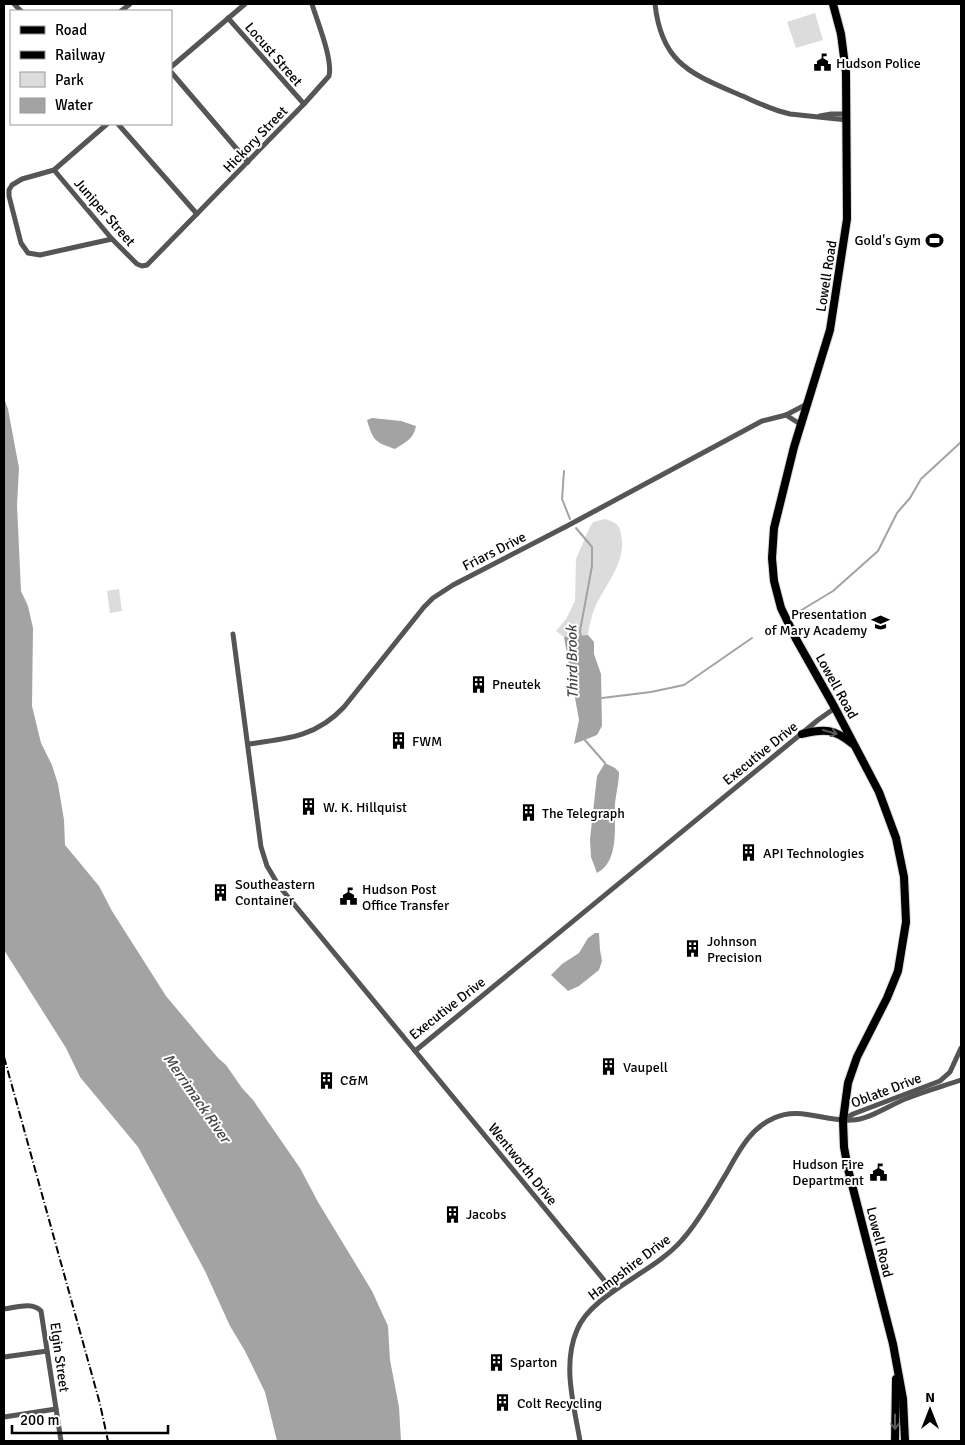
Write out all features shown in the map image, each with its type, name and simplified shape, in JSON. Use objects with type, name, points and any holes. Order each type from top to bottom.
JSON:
[{"type":"main road","name":"Lowell Road","points":[[833,4],[844,57],[848,210],[830,330],[800,424],[774,528],[772,548],[773,572],[778,600],[787,622],[879,792],[896,838],[904,877],[906,922],[898,971],[887,998],[852,1068],[848,1082],[843,1120],[844,1147],[848,1169],[897,1367],[903,1399],[905,1441]]},
{"type":"main road","points":[[802,734],[817,730],[828,730],[839,734],[855,746]]},
{"type":"main road","name":"Lowell Road","points":[[895,1441],[897,1367]]},
{"type":"street","points":[[172,66],[245,4]]},
{"type":"street","name":"Hickory Street","points":[[142,266],[147,265],[325,81],[330,70],[328,58],[312,4]]},
{"type":"street","points":[[655,4],[657,22],[666,44],[676,59],[694,75],[779,111],[831,119],[847,117]]},
{"type":"street","name":"Locust Street","points":[[228,18],[304,104]]},
{"type":"street","points":[[172,73],[248,162]]},
{"type":"street","points":[[106,125],[54,170],[12,184],[9,196],[24,249],[28,253],[40,255],[112,239]]},
{"type":"street","points":[[119,125],[197,214]]},
{"type":"street","name":"Juniper Street","points":[[54,170],[112,239],[136,264],[142,266]]},
{"type":"street","name":"Friars Drive","points":[[248,744],[298,736],[316,730],[331,720],[344,707],[408,625],[440,593],[762,420],[786,415],[807,404]]},
{"type":"street","points":[[786,415],[800,424]]},
{"type":"street","name":"Executive Drive","points":[[233,634],[262,847],[269,871],[329,948],[415,1051],[835,708]]},
{"type":"street","points":[[954,1083],[950,1072],[961,1048]]},
{"type":"street","name":"Wentworth Drive","points":[[415,1051],[614,1292]]},
{"type":"street","name":"Oblate Drive","points":[[843,1120],[852,1114],[934,1084],[945,1078],[950,1072]]},
{"type":"street","name":"Oblate Drive","points":[[843,1120],[861,1118],[907,1098],[961,1080]]},
{"type":"street","name":"Hampshire Drive","points":[[580,1441],[569,1366],[571,1348],[576,1331],[582,1320],[590,1311],[614,1292],[664,1258],[681,1242],[703,1212],[748,1138],[763,1124],[775,1117],[794,1113],[843,1120]]},
{"type":"street","name":"Elgin Street","points":[[4,1309],[33,1306],[38,1308],[42,1314],[61,1441]]},
{"type":"street","points":[[4,1357],[47,1350]]},
{"type":"street","points":[[4,1417],[56,1409]]},
{"type":"green space","points":[[815,13],[823,40],[796,48],[787,22]]},
{"type":"green space","points":[[605,519],[614,522],[620,529],[622,549],[617,566],[595,608],[588,635],[564,637],[556,631],[566,619],[575,601],[576,559],[593,522]]},
{"type":"green space","points":[[119,589],[122,611],[110,613],[107,591]]},
{"type":"water","name":"Merrimack River","points":[[4,398],[8,409],[19,468],[17,505],[21,591],[28,606],[33,628],[32,706],[41,743],[52,765],[58,784],[64,820],[65,845],[99,886],[112,911],[166,996],[226,1065],[253,1100],[300,1168],[318,1202],[372,1291],[388,1326],[390,1360],[399,1407],[401,1441],[277,1441],[265,1392],[245,1351],[230,1326],[205,1271],[138,1147],[80,1077],[66,1048],[4,950]]},
{"type":"water","points":[[372,418],[401,421],[416,426],[411,437],[395,449],[379,442],[373,437],[367,420]]},
{"type":"water","points":[[588,635],[594,642],[594,654],[601,674],[602,726],[597,735],[574,744],[579,720],[564,637]]},
{"type":"water","points":[[605,763],[619,772],[619,780],[615,804],[613,852],[604,867],[597,873],[591,857],[590,839],[597,776]]},
{"type":"water","points":[[595,933],[599,933],[602,961],[599,970],[579,986],[568,991],[551,975],[562,964],[579,953],[588,938]]},
{"type":"waterway","name":"Third Brook","points":[[795,614],[833,591],[878,551],[897,513],[910,498],[921,479],[961,442]]},
{"type":"waterway","name":"Third Brook","points":[[564,471],[562,499],[570,519]]},
{"type":"waterway","name":"Third Brook","points":[[576,528],[592,547],[592,566],[580,631],[581,637]]},
{"type":"waterway","name":"Third Brook","points":[[602,698],[651,692],[684,685],[752,638]]},
{"type":"waterway","name":"Third Brook","points":[[584,739],[605,763]]},
{"type":"railway","points":[[4,1057],[100,1404],[108,1441]]},
{"type":"place","name":"Hudson Police","points":[[822,63]]},
{"type":"place","name":"Gold's Gym","points":[[935,240]]},
{"type":"place","name":"Presentation of Mary Academy","points":[[881,622]]},
{"type":"place","name":"Pneutek","points":[[478,684]]},
{"type":"place","name":"FWM","points":[[398,741]]},
{"type":"place","name":"W. K. Hillquist","points":[[309,807]]},
{"type":"place","name":"The Telegraph","points":[[528,813]]},
{"type":"place","name":"API Technologies","points":[[749,853]]},
{"type":"place","name":"Southeastern Container","points":[[221,892]]},
{"type":"place","name":"Hudson Post Office Transfer","points":[[348,897]]},
{"type":"place","name":"Johnson Precision","points":[[693,949]]},
{"type":"place","name":"Vaupell","points":[[609,1067]]},
{"type":"place","name":"C&M","points":[[326,1080]]},
{"type":"place","name":"Hudson Fire Department","points":[[878,1172]]},
{"type":"place","name":"Jacobs","points":[[452,1214]]},
{"type":"place","name":"Sparton","points":[[496,1362]]},
{"type":"place","name":"Colt Recycling","points":[[503,1403]]}]
